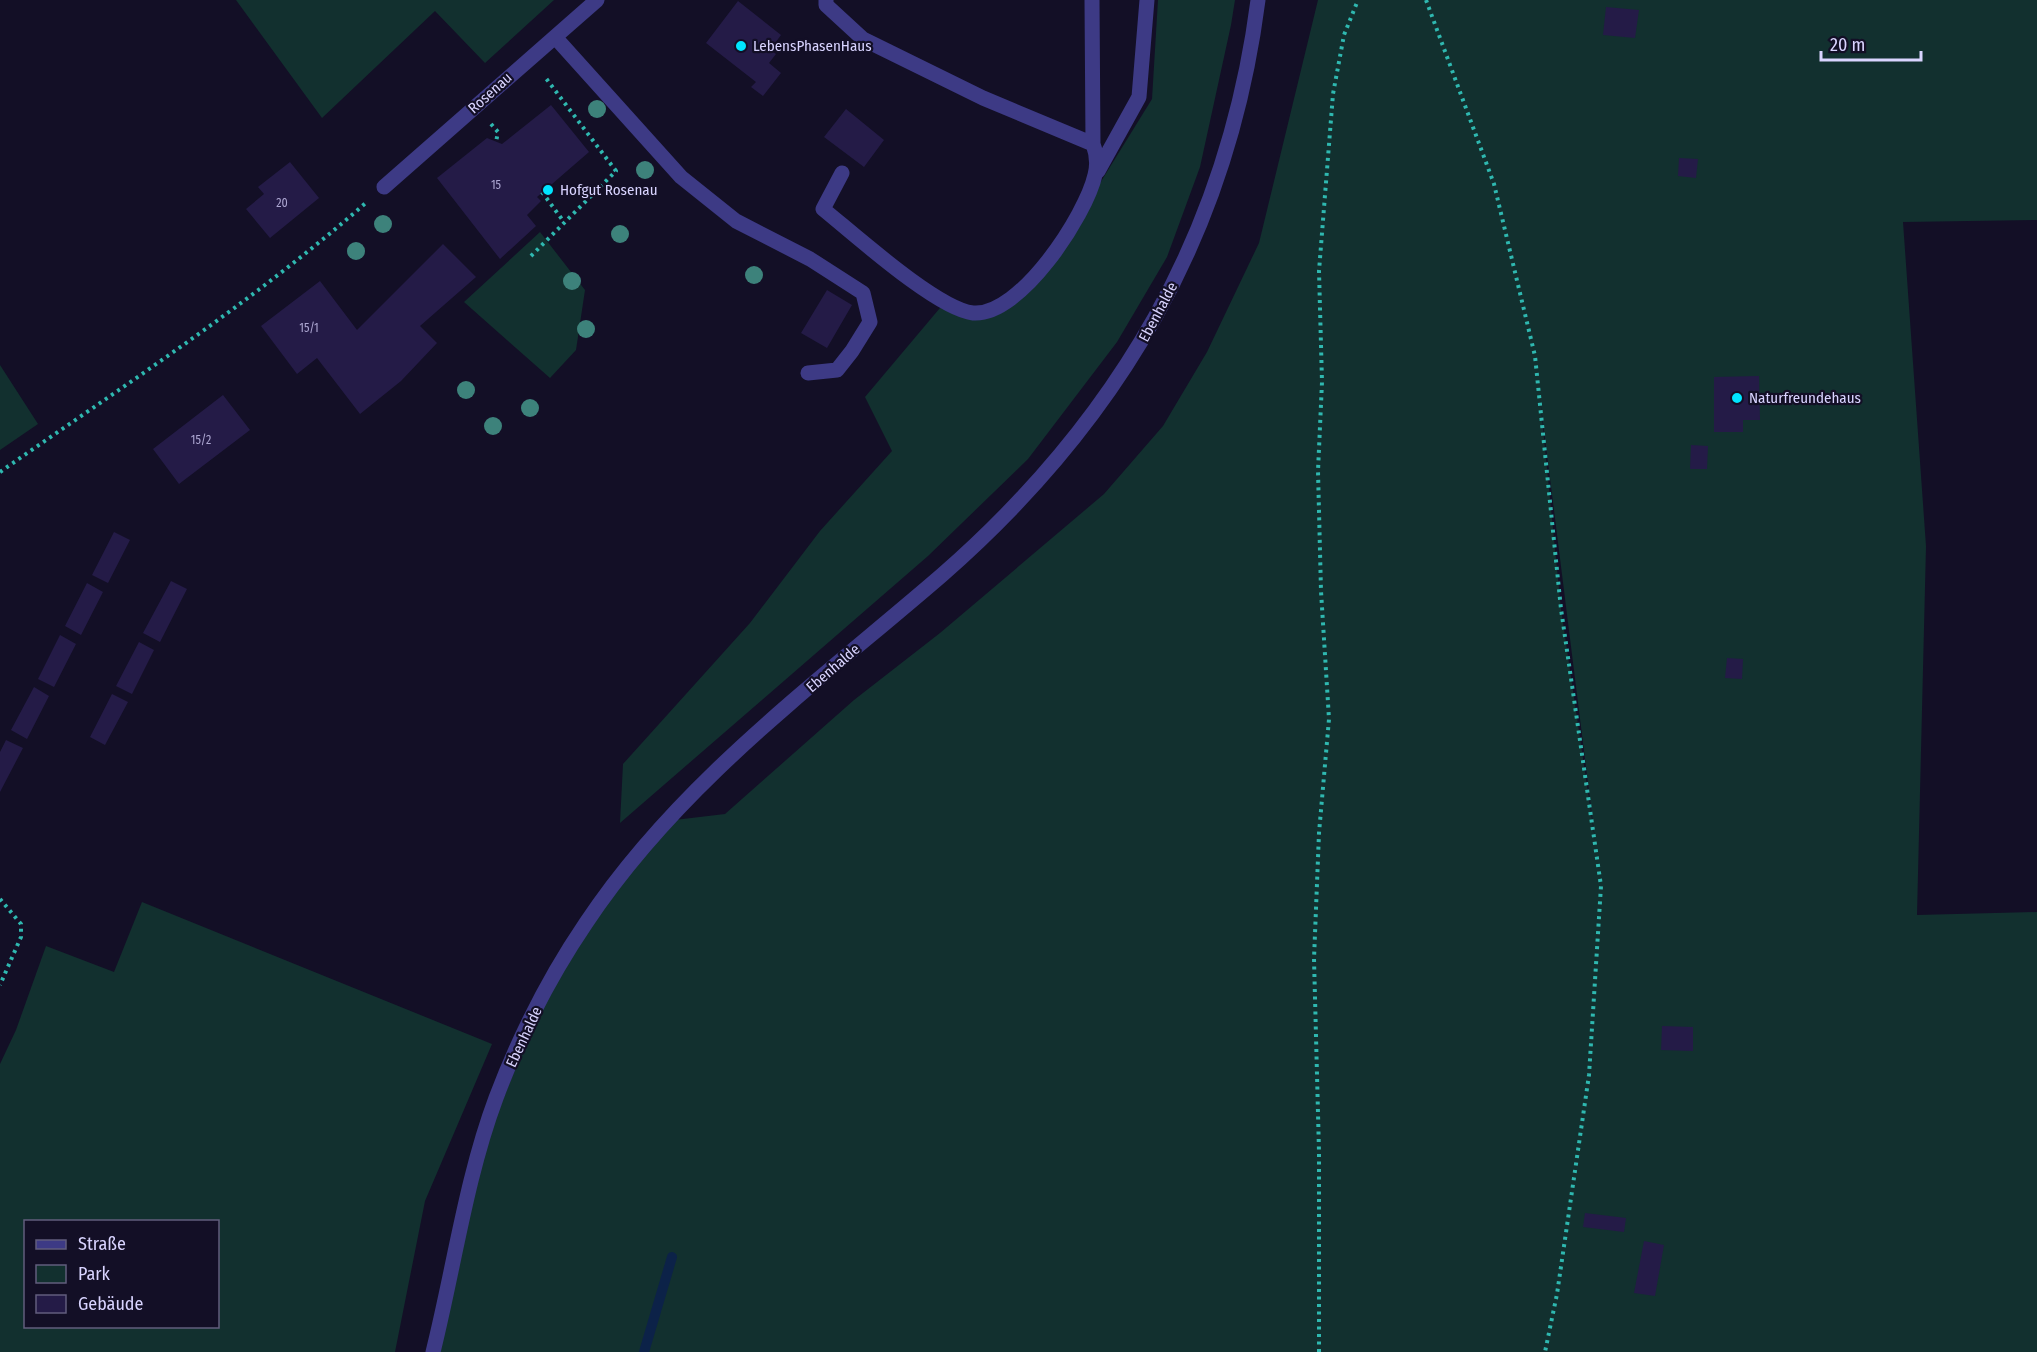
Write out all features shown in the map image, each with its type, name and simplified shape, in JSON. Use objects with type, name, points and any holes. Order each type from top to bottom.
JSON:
[{"type":"street","name":"Rosenau","points":[[384,187],[597,0]]},
{"type":"street","points":[[826,0],[826,5],[863,39],[983,98],[1093,144]]},
{"type":"street","points":[[1092,0],[1093,144],[1098,159],[1095,177]]},
{"type":"street","points":[[842,172],[823,209],[921,286],[960,309],[974,313],[991,311],[1007,301],[1048,262],[1066,238],[1095,177],[1139,97],[1148,0]]},
{"type":"street","name":"Ebenhalde","points":[[433,1352],[476,1166],[496,1098],[548,986],[585,924],[635,856],[706,780],[753,736],[983,537],[1069,445],[1106,398],[1154,322],[1192,244],[1209,201],[1237,112],[1254,37],[1258,0]]},
{"type":"street","points":[[555,37],[681,177],[736,221],[810,259],[863,293],[870,322],[852,351],[837,370],[808,373]]},
{"type":"path","points":[[1319,1352],[1319,1152],[1314,959],[1319,833],[1329,719],[1321,591],[1318,471],[1322,382],[1319,271],[1333,94],[1344,35],[1358,0]]},
{"type":"path","points":[[1426,0],[1494,184],[1535,356],[1561,609],[1601,886],[1589,1075],[1557,1294],[1545,1352]]},
{"type":"path","points":[[530,58],[616,171],[531,256]]},
{"type":"path","points":[[496,142],[498,132]]},
{"type":"path","points":[[0,472],[272,281],[384,187]]},
{"type":"path","points":[[542,192],[564,222]]},
{"type":"path","points":[[0,899],[21,924],[21,937],[0,985]]},
{"type":"green space","points":[[236,0],[554,0],[485,63],[435,11],[322,118]]},
{"type":"green space","points":[[1158,0],[1235,0],[1200,167],[1167,257],[1117,342],[1028,459],[928,556],[620,823],[623,764],[750,623],[820,531],[892,451],[865,397],[945,302],[991,311],[1066,238],[1152,99]]},
{"type":"green space","points":[[1318,0],[2037,0],[2037,220],[1903,222],[1926,546],[1917,915],[2037,912],[2037,1352],[433,1352],[476,1166],[553,976],[666,821],[725,814],[854,700],[940,633],[1104,494],[1163,426],[1207,352],[1259,243]],"holes":[[[1540,398],[1595,840],[1561,609]]]},
{"type":"green space","points":[[540,232],[585,290],[576,350],[550,378],[464,302]]},
{"type":"green space","points":[[0,365],[38,424],[0,450]]},
{"type":"green space","points":[[142,902],[492,1044],[425,1201],[395,1352],[0,1352],[0,1064],[16,1030],[46,946],[114,972]]},
{"type":"building","name":"LebensPhasenHaus","points":[[738,1],[781,35],[770,50],[776,54],[769,63],[781,73],[763,96],[751,87],[756,82],[706,43]]},
{"type":"building","points":[[1606,7],[1639,10],[1635,38],[1603,35]]},
{"type":"building","points":[[551,105],[589,152],[537,197],[541,201],[527,215],[536,226],[500,259],[437,178],[487,138],[502,144]]},
{"type":"building","points":[[846,109],[884,140],[864,167],[824,137]]},
{"type":"building","points":[[1679,158],[1698,159],[1696,178],[1678,176]]},
{"type":"building","points":[[290,162],[319,198],[270,238],[246,209],[264,194],[258,187]]},
{"type":"building","points":[[443,244],[476,277],[420,326],[437,343],[401,381],[360,414],[317,358],[297,374],[261,326],[320,281],[357,330]]},
{"type":"building","points":[[827,290],[852,305],[827,348],[801,333]]},
{"type":"building","name":"Naturfreundehaus","points":[[1759,376],[1760,420],[1743,420],[1743,432],[1714,432],[1714,377]]},
{"type":"building","points":[[223,395],[250,430],[179,484],[153,449]]},
{"type":"building","points":[[1691,445],[1708,446],[1707,469],[1690,469]]},
{"type":"building","points":[[114,532],[130,540],[108,583],[92,575]]},
{"type":"building","points":[[171,581],[187,589],[160,642],[143,633]]},
{"type":"building","points":[[87,583],[103,592],[81,635],[65,626]]},
{"type":"building","points":[[60,635],[76,644],[54,687],[38,679]]},
{"type":"building","points":[[139,642],[154,650],[132,694],[116,686]]},
{"type":"building","points":[[1727,658],[1743,659],[1742,679],[1725,678]]},
{"type":"building","points":[[34,687],[49,696],[27,739],[11,730]]},
{"type":"building","points":[[112,694],[128,702],[105,745],[90,737]]},
{"type":"building","points":[[6,740],[23,748],[0,792],[0,752]]},
{"type":"building","points":[[1662,1026],[1693,1027],[1693,1051],[1661,1050]]},
{"type":"building","points":[[1585,1213],[1626,1218],[1624,1232],[1583,1227]]},
{"type":"building","points":[[1644,1241],[1664,1245],[1655,1296],[1634,1293]]},
{"type":"waterway","points":[[644,1352],[672,1257]]},
{"type":"place","name":"LebensPhasenHaus","points":[[741,46]]},
{"type":"place","name":"Hofgut Rosenau","points":[[548,190]]},
{"type":"place","name":"Naturfreundehaus","points":[[1737,398]]}]
